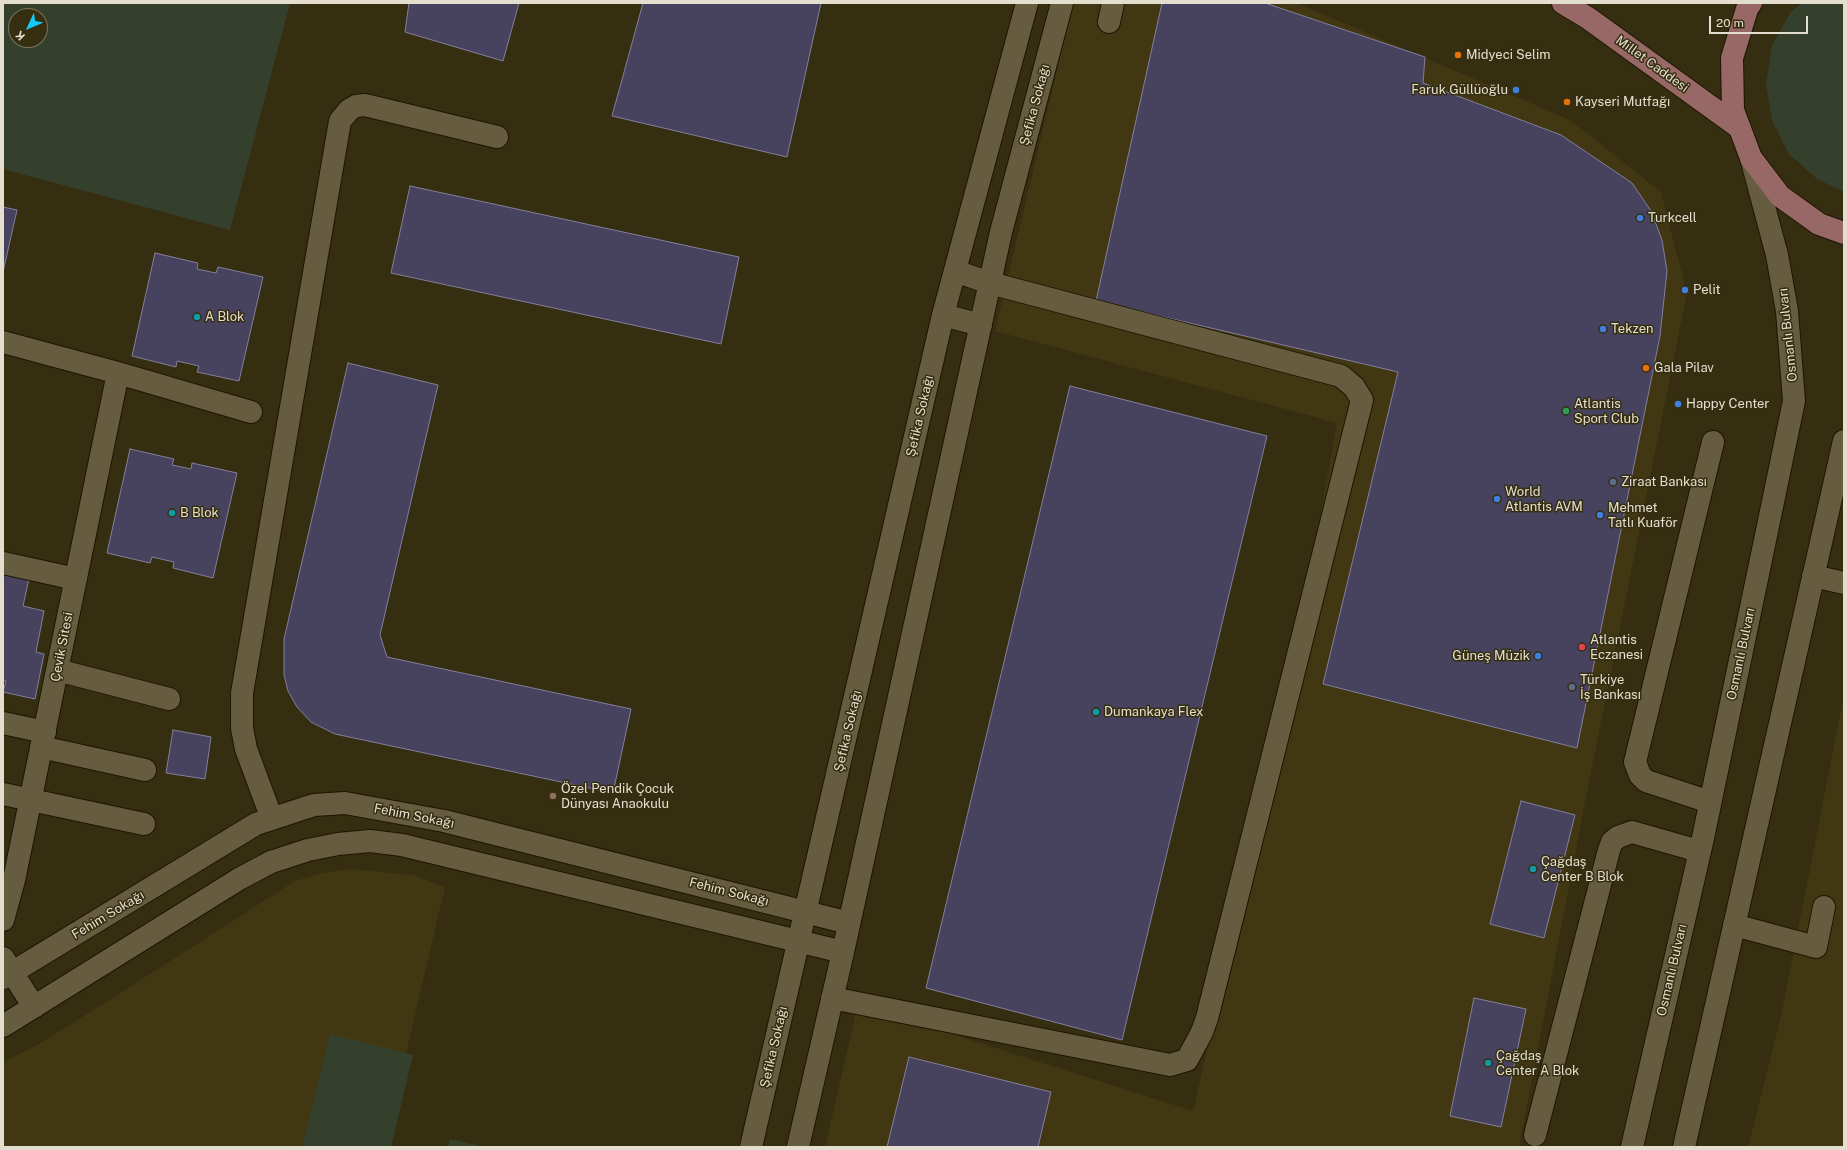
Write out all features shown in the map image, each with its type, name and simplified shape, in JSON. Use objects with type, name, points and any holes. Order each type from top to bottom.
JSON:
[{"type":"main road","name":"Millet Caddesi","points":[[1563,3],[1588,18],[1740,128]]},
{"type":"main road","points":[[1751,3],[1747,9],[1732,58],[1733,110],[1751,158],[1780,196],[1819,224],[1844,233]]},
{"type":"street","name":"Şefika Sokağı","points":[[751,1147],[944,315],[1027,3]]},
{"type":"street","name":"Şefika Sokağı","points":[[798,1147],[850,923],[1001,232],[1062,3]]},
{"type":"street","points":[[272,819],[246,749],[242,722],[242,693],[340,121],[349,110],[356,106],[365,105],[497,137]]},
{"type":"street","name":"Osmanlı Bulvarı","points":[[1632,1147],[1700,851],[1794,401],[1787,311],[1779,262],[1751,158]]},
{"type":"street","points":[[832,998],[1170,1065],[1187,1060],[1202,1032],[1207,1018],[1362,400],[1354,387],[1341,376],[990,283],[955,271]]},
{"type":"street","points":[[944,315],[981,325]]},
{"type":"street","points":[[3,342],[118,373],[251,412]]},
{"type":"street","name":"Çevik Sitesi","points":[[3,920],[9,879],[30,801],[118,373]]},
{"type":"street","points":[[1684,1147],[1844,441]]},
{"type":"street","points":[[1710,802],[1646,781],[1640,775],[1635,762],[1713,442]]},
{"type":"street","points":[[3,563],[76,579]]},
{"type":"street","points":[[1814,576],[1844,583]]},
{"type":"street","points":[[58,670],[169,699]]},
{"type":"street","points":[[3,723],[43,740],[145,770]]},
{"type":"street","points":[[3,794],[30,801],[144,824]]},
{"type":"street","name":"Fehim Sokağı","points":[[34,1007],[6,970],[256,824],[314,805],[345,803],[444,821],[850,923]]},
{"type":"street","points":[[1535,1135],[1612,842],[1618,837],[1632,832],[1700,851]]},
{"type":"street","points":[[3,1026],[239,879],[271,862],[308,850],[338,844],[370,841],[402,845],[843,952]]},
{"type":"street","points":[[1734,925],[1816,947],[1824,907]]},
{"type":"shaded area","points":[[1073,3],[1297,3],[1570,120],[1661,192],[1687,293],[1590,777],[1519,1147],[825,1147],[858,1004],[1193,1111],[1288,696],[1337,423],[995,331]]},
{"type":"shaded area","points":[[1844,695],[1844,1147],[1748,1147],[1781,1016]]},
{"type":"shaded area","points":[[350,869],[412,875],[445,887],[384,1147],[3,1147],[3,1062],[35,1046],[100,1006],[295,881],[323,873]]},
{"type":"green space","points":[[3,3],[290,3],[230,230],[3,169]]},
{"type":"green space","points":[[1802,3],[1844,3],[1844,192],[1817,179],[1789,154],[1772,121],[1766,83],[1772,46],[1790,13]]},
{"type":"green space","points":[[330,1034],[413,1055],[391,1147],[302,1147]]},
{"type":"green space","points":[[450,1139],[485,1147],[448,1147]]},
{"type":"building","points":[[409,3],[519,3],[503,61],[405,32]]},
{"type":"building","points":[[643,3],[821,3],[787,157],[612,116]]},
{"type":"building","name":"World Atlantis AVM","points":[[1162,3],[1265,3],[1425,57],[1423,83],[1561,135],[1632,183],[1651,211],[1662,240],[1667,271],[1660,336],[1577,748],[1323,684],[1398,372],[1096,301]]},
{"type":"building","points":[[410,186],[739,257],[721,344],[391,273]]},
{"type":"building","points":[[3,207],[17,210],[3,272]]},
{"type":"building","name":"A Blok","points":[[155,253],[198,263],[197,269],[216,273],[218,267],[263,277],[239,381],[197,372],[199,366],[177,361],[176,367],[132,356]]},
{"type":"building","points":[[348,363],[438,385],[380,635],[387,657],[631,709],[613,793],[335,734],[311,722],[297,707],[288,691],[284,675],[284,639]]},
{"type":"building","name":"Dumankaya Flex","points":[[1070,386],[1267,436],[1122,1040],[926,988]]},
{"type":"building","name":"B Blok","points":[[130,449],[174,459],[172,465],[191,469],[192,463],[237,473],[213,578],[173,568],[174,562],[152,557],[150,563],[107,553]]},
{"type":"building","points":[[3,568],[30,574],[23,606],[44,611],[36,652],[44,654],[35,699],[3,692],[6,681],[3,681]]},
{"type":"building","points":[[173,730],[211,737],[205,779],[166,773]]},
{"type":"building","name":"Çağdaş Center B Blok","points":[[1521,801],[1575,815],[1544,938],[1490,924]]},
{"type":"building","name":"Çağdaş Center A Blok","points":[[1474,998],[1526,1009],[1501,1127],[1450,1116]]},
{"type":"building","points":[[909,1057],[1051,1092],[1038,1147],[887,1147]]},
{"type":"place","name":"Midyeci Selim","points":[[1458,55]]},
{"type":"place","name":"Faruk Güllüoğlu","points":[[1516,90]]},
{"type":"place","name":"Kayseri Mutfağı","points":[[1567,102]]},
{"type":"place","name":"Turkcell","points":[[1640,218]]},
{"type":"place","name":"Pelit","points":[[1685,290]]},
{"type":"place","name":"A Blok","points":[[197,317]]},
{"type":"place","name":"Tekzen","points":[[1603,329]]},
{"type":"place","name":"Gala Pilav","points":[[1646,368]]},
{"type":"place","name":"Happy Center","points":[[1678,404]]},
{"type":"place","name":"Atlantis Sport Club","points":[[1566,411]]},
{"type":"place","name":"Ziraat Bankası","points":[[1613,482]]},
{"type":"place","name":"World Atlantis AVM","points":[[1497,499]]},
{"type":"place","name":"B Blok","points":[[172,513]]},
{"type":"place","name":"Mehmet Tatlı Kuaför","points":[[1600,515]]},
{"type":"place","name":"Atlantis Eczanesi","points":[[1582,647]]},
{"type":"place","name":"Güneş Müzik","points":[[1538,656]]},
{"type":"place","name":"Türkiye İş Bankası","points":[[1572,687]]},
{"type":"place","name":"Dumankaya Flex","points":[[1096,712]]},
{"type":"place","name":"Özel Pendik Çocuk Dünyası Anaokulu","points":[[553,796]]},
{"type":"place","name":"Çağdaş Center B Blok","points":[[1533,869]]},
{"type":"place","name":"Çağdaş Center A Blok","points":[[1488,1063]]}]
